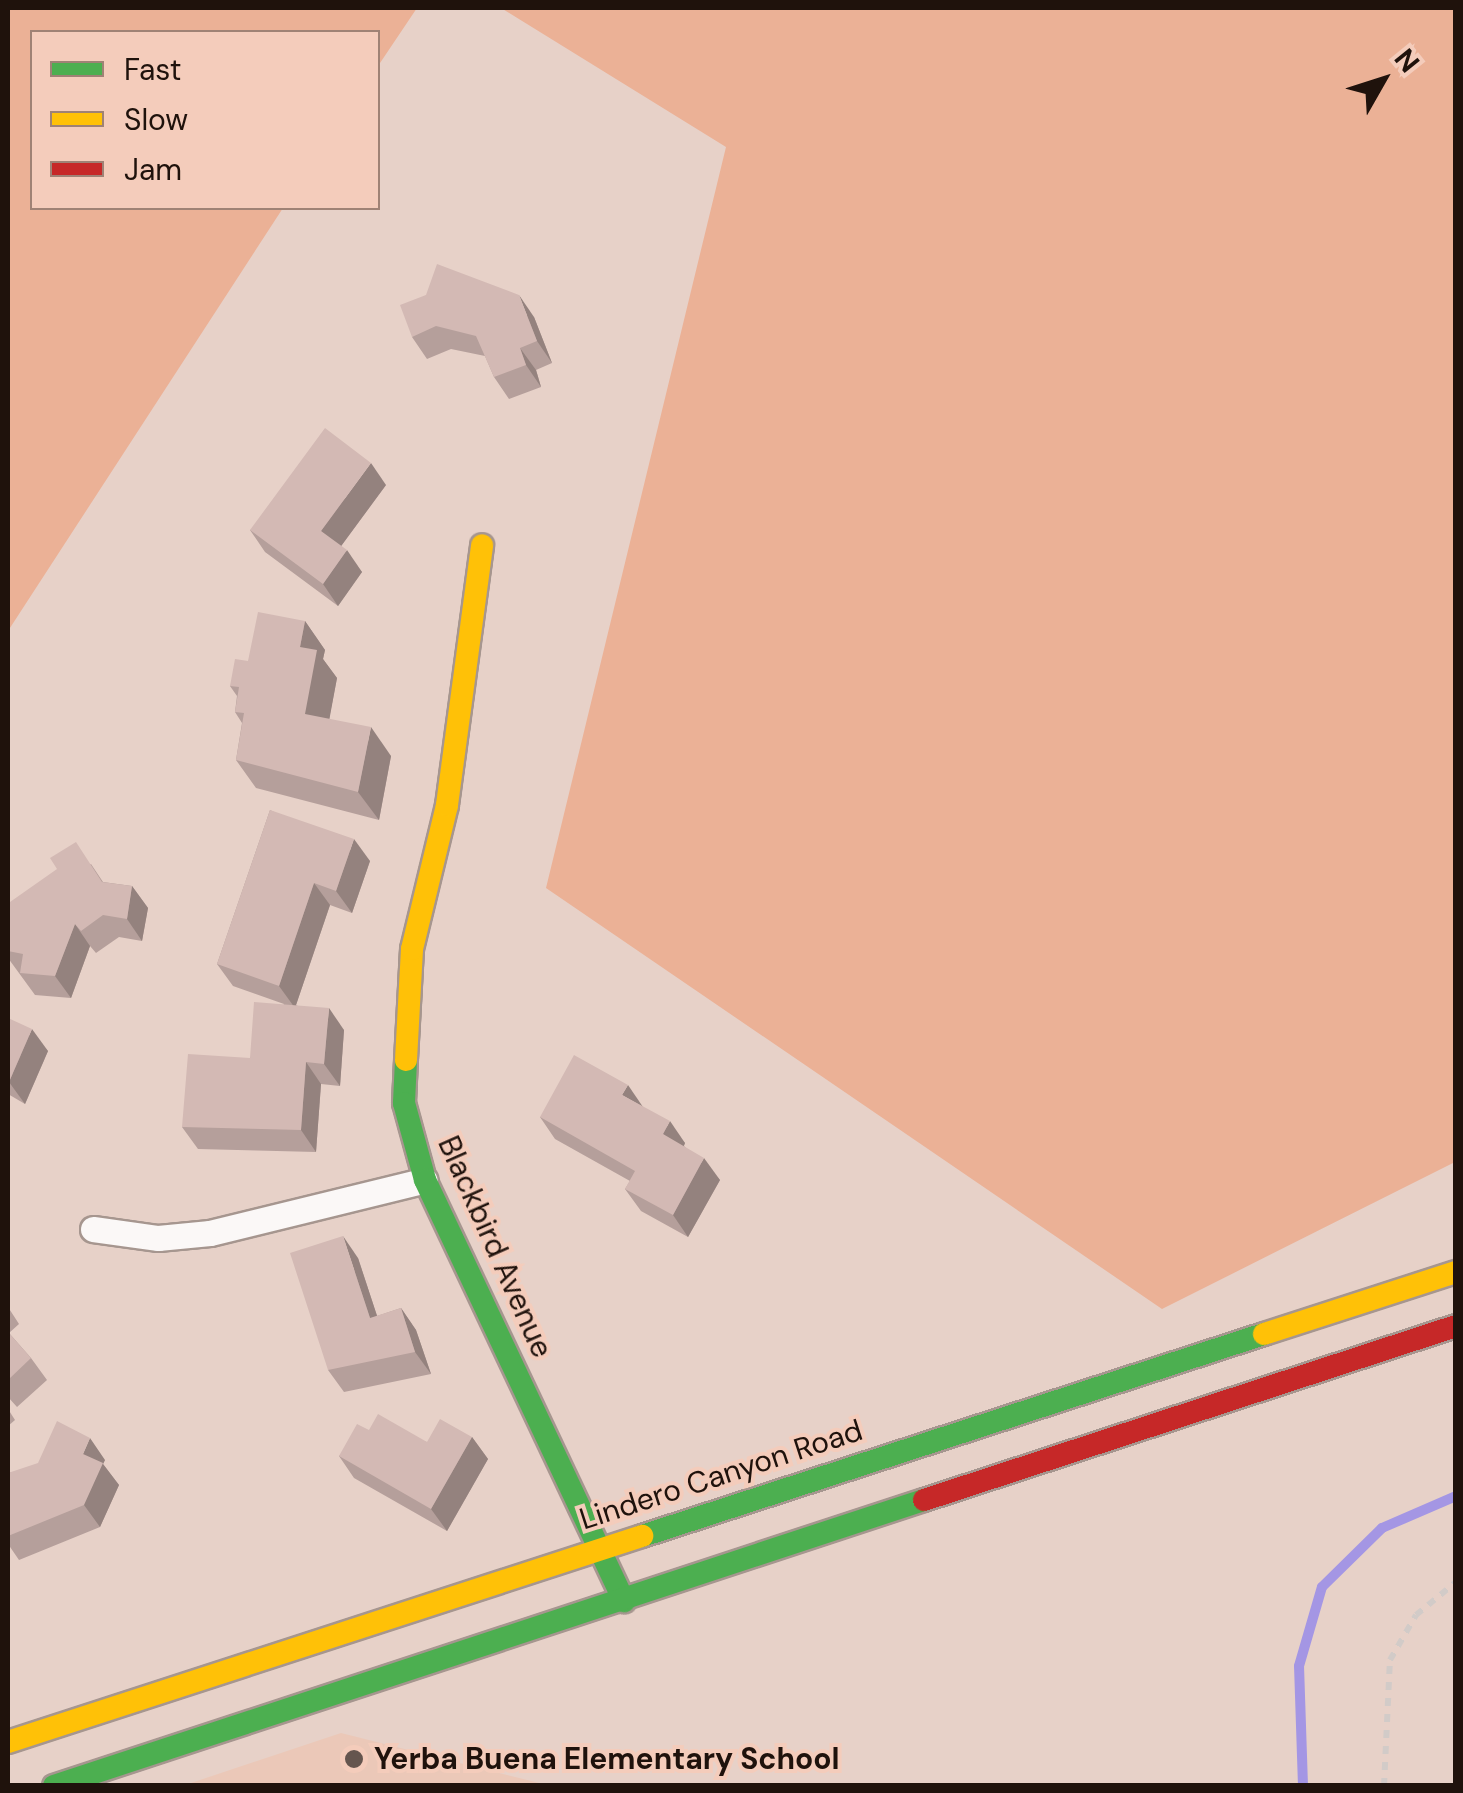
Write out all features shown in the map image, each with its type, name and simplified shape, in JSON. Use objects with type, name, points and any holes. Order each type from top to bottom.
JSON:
[{"type":"main road","name":"Blackbird Avenue","points":[[482,545],[447,805],[401,1033],[404,1102],[426,1180],[601,1544],[624,1601]]},
{"type":"main road","name":"Lindero Canyon Road","points":[[8,1742],[601,1544],[1456,1272]]},
{"type":"main road","points":[[54,1786],[1456,1326]]},
{"type":"street","points":[[94,1229],[158,1238],[210,1232],[426,1180]]},
{"type":"path","points":[[1384,1786],[1390,1660],[1416,1615],[1456,1582]]},
{"type":"shaded area","points":[[8,8],[417,8],[380,63],[380,30],[30,30],[30,210],[282,210],[8,631]]},
{"type":"shaded area","points":[[501,8],[1455,8],[1455,1162],[1162,1309],[546,888],[726,147]]},
{"type":"shaded area","name":"Yerba Buena Elementary School","points":[[341,1733],[547,1785],[185,1785]]},
{"type":"building","points":[[437,264],[519,295],[537,341],[520,348],[526,365],[494,377],[476,336],[436,326],[412,337],[400,305],[426,295]]},
{"type":"building","points":[[325,428],[371,463],[321,531],[347,550],[323,584],[250,530]]},
{"type":"building","points":[[258,612],[305,621],[300,647],[317,650],[305,714],[371,727],[358,792],[236,760],[244,713],[235,712],[239,687],[230,686],[235,659],[248,661]]},
{"type":"building","points":[[270,810],[354,839],[336,891],[314,883],[279,986],[217,964]]},
{"type":"building","points":[[76,842],[102,882],[132,886],[127,919],[103,915],[81,931],[75,924],[55,976],[20,973],[23,954],[8,951],[10,902],[57,869],[50,858]]},
{"type":"building","points":[[254,1002],[329,1008],[324,1064],[306,1062],[301,1130],[182,1127],[188,1054],[250,1058]]},
{"type":"building","points":[[8,1018],[32,1029],[9,1082],[8,1081]]},
{"type":"building","points":[[574,1055],[628,1085],[622,1095],[670,1121],[663,1134],[704,1158],[673,1215],[625,1189],[635,1171],[540,1117]]},
{"type":"building","points":[[343,1236],[370,1318],[401,1308],[415,1352],[328,1370],[290,1253]]},
{"type":"building","points":[[8,1332],[31,1358],[8,1380]]},
{"type":"building","points":[[378,1414],[427,1442],[440,1419],[472,1437],[431,1509],[339,1456],[357,1424],[369,1430]]},
{"type":"building","points":[[57,1421],[90,1438],[83,1454],[103,1463],[84,1505],[8,1536],[8,1473],[38,1463]]},
{"type":"waterway","points":[[1303,1786],[1299,1666],[1322,1587],[1382,1528],[1456,1496]]},
{"type":"traffic: fast","points":[[406,1060],[404,1103],[425,1180],[624,1601]]},
{"type":"traffic: fast","points":[[642,1536],[1264,1334]]},
{"type":"traffic: fast","points":[[54,1786],[924,1500]]},
{"type":"traffic: slow","points":[[406,1060],[412,949],[447,805],[482,545]]},
{"type":"traffic: slow","points":[[1264,1334],[1456,1272]]},
{"type":"traffic: slow","points":[[8,1742],[642,1536]]},
{"type":"traffic: jam","points":[[924,1500],[1456,1326]]},
{"type":"place","name":"Yerba Buena Elementary School","points":[[354,1759]]}]
